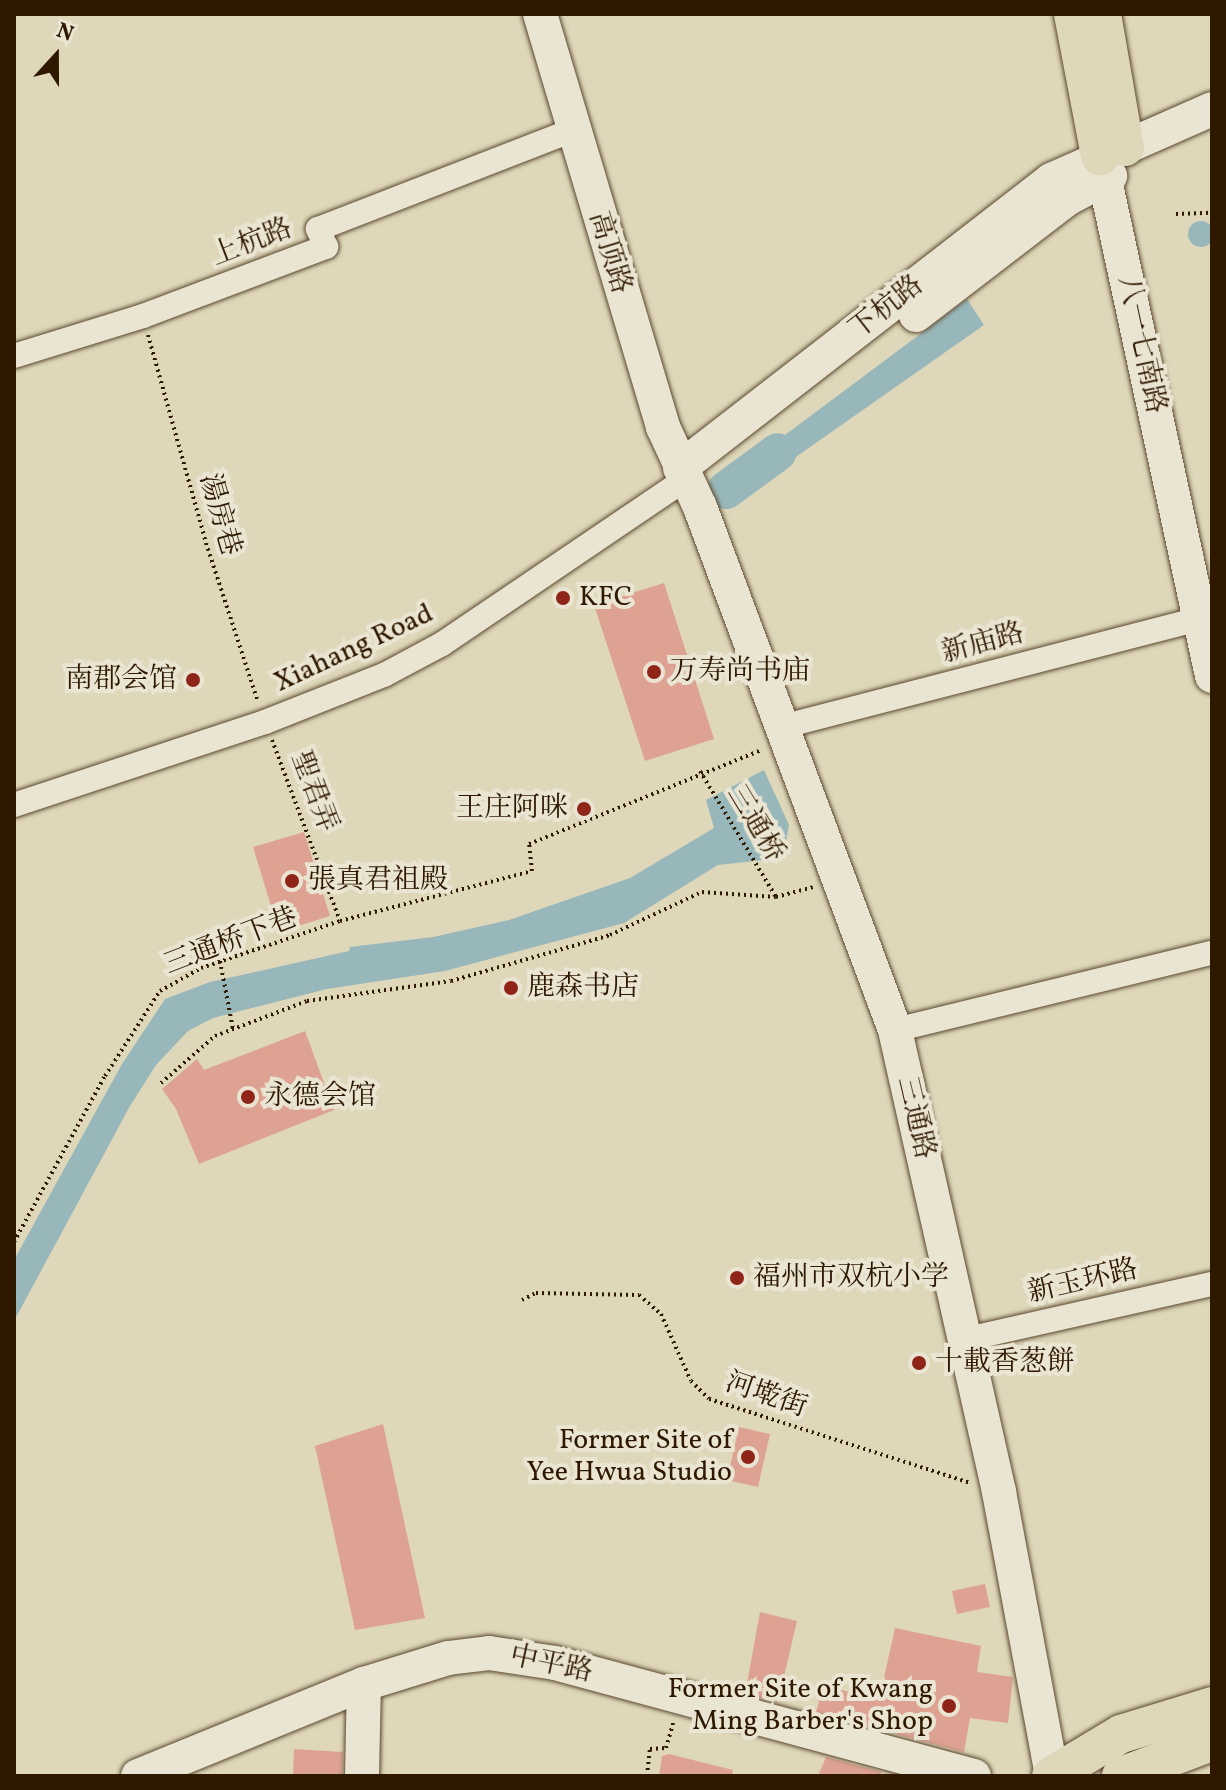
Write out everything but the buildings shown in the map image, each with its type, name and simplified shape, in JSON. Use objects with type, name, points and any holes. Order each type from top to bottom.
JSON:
[{"type":"main road","name":"八一七南路","points":[[1073,14],[1114,162]]},
{"type":"main road","name":"八一七南路","points":[[1102,14],[1114,162]]},
{"type":"main road","points":[[1052,1775],[1121,1734],[1212,1706]]},
{"type":"main road","points":[[1121,1776],[1212,1742]]},
{"type":"street","name":"高顶路","points":[[540,14],[571,131],[685,478]]},
{"type":"street","points":[[1114,162],[1212,109]]},
{"type":"street","points":[[1114,162],[1212,127]]},
{"type":"street","name":"上杭路","points":[[14,356],[143,316],[326,247],[318,229],[571,131]]},
{"type":"street","name":"下杭路","points":[[685,478],[1051,180],[1114,162]]},
{"type":"street","name":"八一七南路","points":[[1114,162],[1129,206],[1212,567]]},
{"type":"street","name":"八一七南路","points":[[1114,162],[1212,676]]},
{"type":"street","name":"Xiahang Road","points":[[14,805],[265,722],[384,675],[442,644],[685,478]]},
{"type":"street","name":"三通路","points":[[685,478],[842,879],[895,1030],[967,1339],[1052,1775]]},
{"type":"street","name":"新庙路","points":[[784,734],[1200,619]]},
{"type":"street","points":[[895,1030],[1212,953]]},
{"type":"street","name":"新玉环路","points":[[967,1339],[1212,1284]]},
{"type":"street","name":"中平路","points":[[138,1776],[364,1684],[448,1658],[489,1653],[542,1660],[974,1776]]},
{"type":"street","points":[[362,1776],[364,1684]]},
{"type":"path","points":[[1176,214],[1212,213]]},
{"type":"path","name":"湯房巷","points":[[143,316],[206,543],[265,722]]},
{"type":"path","name":"聖君弄","points":[[265,722],[340,921]]},
{"type":"path","name":"三通桥下巷","points":[[14,1242],[105,1076],[160,991],[220,961],[340,921],[532,871],[529,844],[784,734]]},
{"type":"path","name":"三通桥","points":[[700,771],[776,897]]},
{"type":"path","points":[[161,1083],[198,1046],[307,1001],[451,981],[610,935],[702,892],[776,897],[842,879]]},
{"type":"path","points":[[220,961],[233,1029]]},
{"type":"path","name":"河墘街","points":[[522,1300],[536,1293],[639,1295],[661,1314],[691,1381],[709,1399],[999,1492]]},
{"type":"path","points":[[647,1776],[650,1749],[666,1748],[681,1696]]},
{"type":"water","points":[[1201,221],[1210,225],[1214,234],[1210,243],[1201,247],[1192,243],[1188,234],[1192,225]]},
{"type":"water","points":[[967,299],[984,325],[746,492],[733,474]]},
{"type":"water","points":[[764,770],[789,825],[783,858],[718,865],[624,923],[445,971],[327,989],[213,1018],[188,1031],[156,1065],[130,1106],[14,1321],[14,1260],[122,1064],[165,999],[210,982],[349,951],[350,947],[433,937],[509,920],[630,878],[714,828],[706,800]]},
{"type":"waterway","points":[[726,490],[778,452]]},
{"type":"place","name":"KFC","points":[[563,598]]},
{"type":"place","name":"万寿尚书庙","points":[[654,672]]},
{"type":"place","name":"南郡会馆","points":[[193,680]]},
{"type":"place","name":"王庄阿咪","points":[[584,809]]},
{"type":"place","name":"張真君祖殿","points":[[292,881]]},
{"type":"place","name":"鹿森书店","points":[[511,988]]},
{"type":"place","name":"永德会馆","points":[[248,1097]]},
{"type":"place","name":"福州市双杭小学","points":[[737,1278]]},
{"type":"place","name":"十載香葱餅","points":[[919,1363]]},
{"type":"place","name":"Former Site of Yee Hwua Studio","points":[[748,1457]]},
{"type":"place","name":"Former Site of Kwang Ming Barber's Shop","points":[[949,1706]]}]
